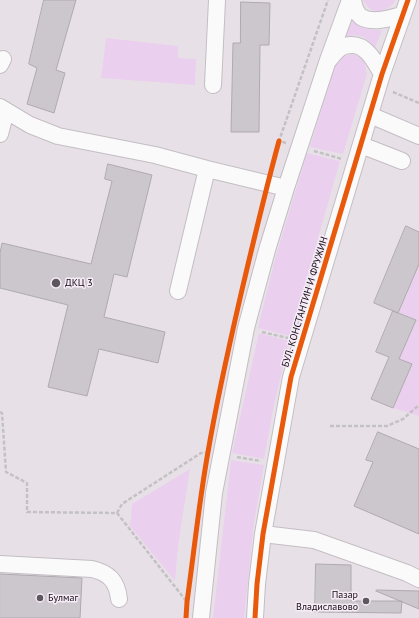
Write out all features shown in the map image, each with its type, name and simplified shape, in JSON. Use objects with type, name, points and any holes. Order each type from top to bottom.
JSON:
[{"type":"street","points":[[213,85],[217,0]]},
{"type":"street","points":[[351,0],[357,13],[361,17],[369,20],[379,20],[402,15]]},
{"type":"street","points":[[201,618],[214,493],[246,328],[267,250],[286,188],[328,60],[351,0]]},
{"type":"street","name":"БУЛ. КОНСТАНТИН И ФРУЖИН","points":[[255,618],[262,534],[291,377],[382,74],[408,0]]},
{"type":"street","points":[[328,60],[338,49],[348,45],[356,45],[365,50],[382,74]]},
{"type":"street","points":[[0,134],[3,109],[30,125],[58,136],[155,155],[286,188]]},
{"type":"street","points":[[370,115],[419,136]]},
{"type":"street","points":[[361,145],[402,161]]},
{"type":"street","points":[[178,291],[208,169]]},
{"type":"street","points":[[262,534],[314,540],[406,572],[419,579]]},
{"type":"street","points":[[0,564],[92,569],[100,571],[114,582],[118,590],[119,598]]},
{"type":"path","points":[[277,148],[328,0]]},
{"type":"path","points":[[330,426],[387,426],[403,419],[419,404]]},
{"type":"path","points":[[0,408],[6,472],[27,483],[27,512],[117,513]]},
{"type":"path","points":[[207,461],[209,446]]},
{"type":"path","points":[[117,513],[122,504],[201,453]]},
{"type":"path","points":[[117,513],[187,602]]},
{"type":"path","points":[[187,610],[188,594]]},
{"type":"shaded area","points":[[363,0],[395,0],[391,6],[382,11],[376,12],[370,9]]},
{"type":"shaded area","points":[[350,19],[365,28],[382,30],[375,48],[364,37],[355,35],[344,37]]},
{"type":"shaded area","points":[[106,38],[178,46],[178,58],[196,59],[195,85],[101,78]]},
{"type":"shaded area","points":[[351,54],[362,57],[367,74],[343,154],[310,147],[335,64],[342,57]]},
{"type":"shaded area","points":[[307,153],[340,161],[290,336],[258,328],[275,259]]},
{"type":"shaded area","points":[[419,264],[419,416],[393,408],[411,365],[399,359],[416,320],[398,313]]},
{"type":"shaded area","points":[[259,333],[289,341],[274,405],[264,459],[232,453]]},
{"type":"shaded area","points":[[231,460],[264,465],[254,523],[244,618],[213,618]]},
{"type":"shaded area","points":[[190,469],[178,546],[175,581],[130,526],[132,504]]},
{"type":"building","points":[[44,0],[76,0],[56,70],[65,73],[54,113],[27,104],[37,68],[29,64]]},
{"type":"building","points":[[241,2],[270,3],[269,45],[260,45],[259,132],[231,132],[233,43],[240,43]]},
{"type":"building","name":"ДКЦ 3","points":[[108,164],[152,175],[127,277],[114,274],[104,317],[165,332],[158,363],[99,349],[87,396],[48,387],[68,305],[0,288],[0,253],[2,243],[91,264],[112,181],[105,179]]},
{"type":"building","points":[[406,226],[419,232],[419,264],[398,313],[374,303]]},
{"type":"building","points":[[393,311],[416,320],[399,359],[412,364],[393,408],[371,399],[389,357],[376,352]]},
{"type":"building","points":[[378,432],[419,449],[419,534],[354,506],[373,462],[366,460]]},
{"type":"building","points":[[316,564],[351,565],[351,601],[402,601],[401,613],[315,612]]},
{"type":"building","name":"Булмаг","points":[[0,574],[82,578],[80,618],[0,618]]},
{"type":"building","points":[[376,591],[419,591],[419,609]]},
{"type":"cycle path","points":[[255,618],[257,584],[263,534],[291,377],[382,74],[408,0]]},
{"type":"cycle path","points":[[186,618],[202,490],[215,412],[241,294],[279,141]]},
{"type":"place","name":"ДКЦ 3","points":[[56,283]]},
{"type":"place","name":"Булмаг","points":[[40,598]]},
{"type":"place","name":"Пазар Владиславово","points":[[366,601]]}]
